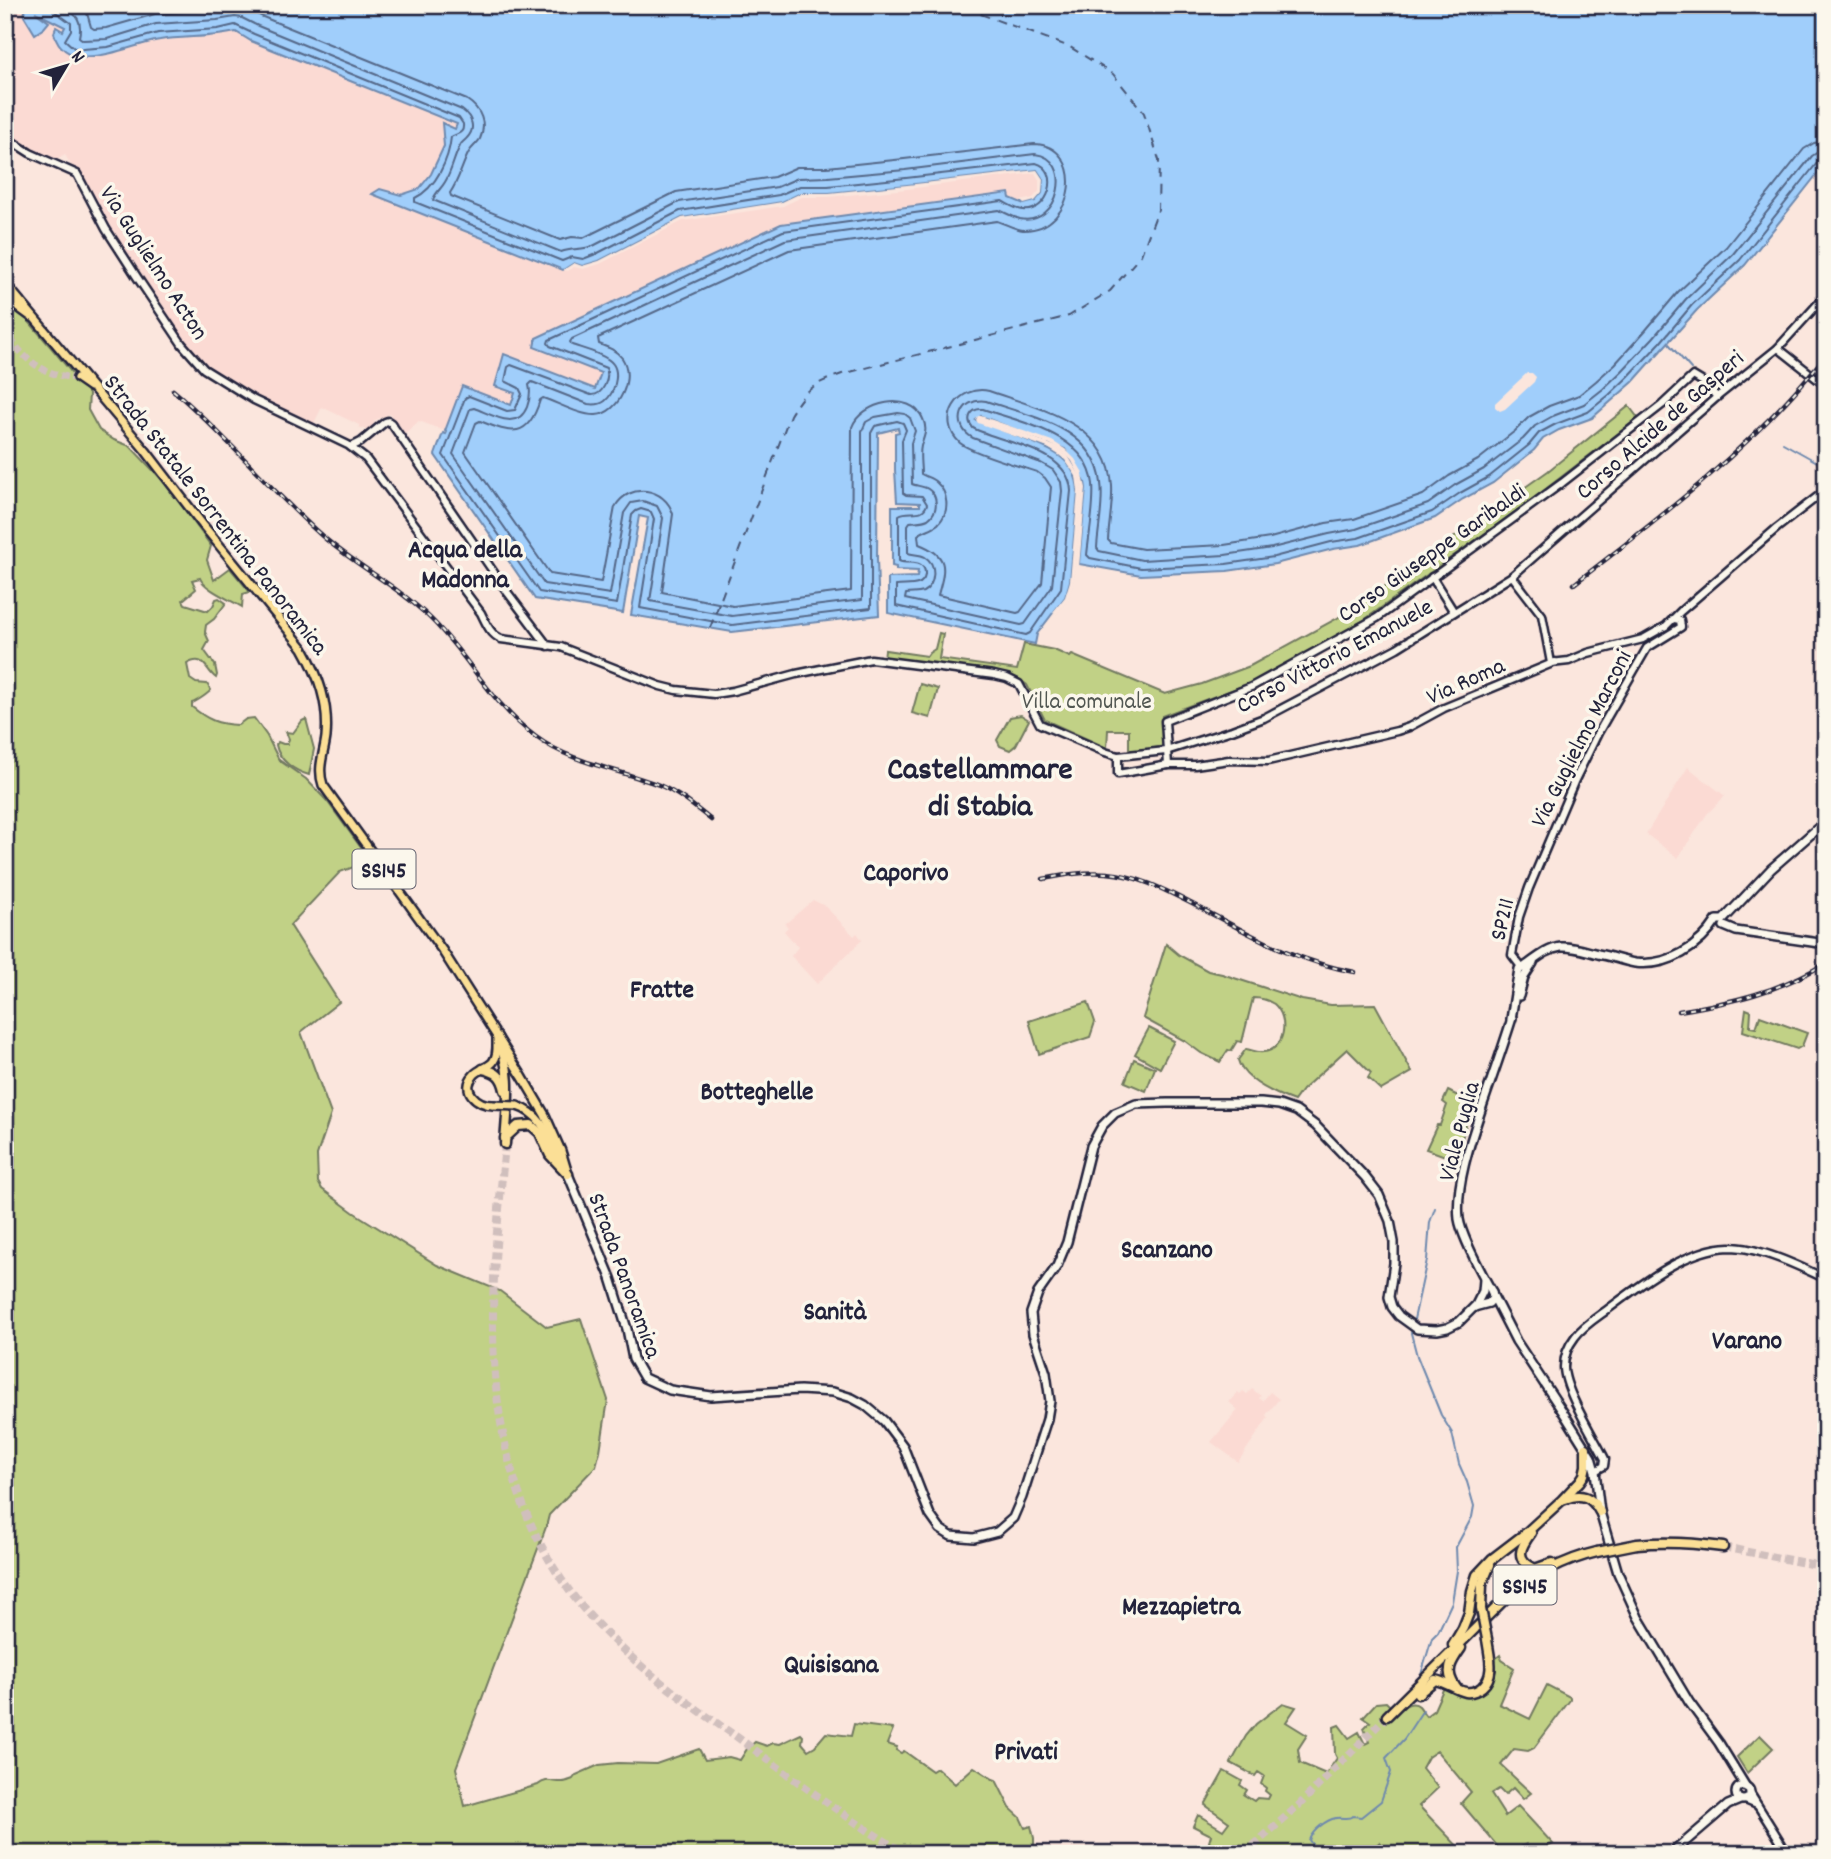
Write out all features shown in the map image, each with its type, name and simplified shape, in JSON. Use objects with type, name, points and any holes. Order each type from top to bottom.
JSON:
[{"type":"highway","points":[[5,297],[31,316]]},
{"type":"highway","name":"SS145","points":[[497,1037],[506,1063],[512,1104],[505,1141],[518,1126],[531,1125],[540,1133],[550,1154],[568,1174]]},
{"type":"highway","points":[[484,1069],[493,1071],[503,1080],[512,1104]]},
{"type":"highway","points":[[1446,1658],[1469,1613],[1477,1575],[1562,1500],[1584,1475],[1586,1448]]},
{"type":"highway","points":[[1562,1500],[1581,1495],[1590,1499],[1601,1512]]},
{"type":"highway","points":[[1542,1518],[1521,1546],[1521,1556],[1526,1564],[1535,1569],[1564,1558],[1578,1556]]},
{"type":"highway","points":[[1397,1706],[1435,1680],[1444,1681],[1463,1692],[1474,1692],[1489,1678],[1491,1668],[1481,1609],[1482,1584],[1489,1567],[1514,1542]]},
{"type":"highway","name":"SS145","points":[[1387,1716],[1491,1612],[1524,1585],[1553,1567],[1578,1556],[1637,1544],[1686,1542],[1723,1547]]},
{"type":"highway","points":[[1457,1688],[1450,1679],[1451,1661],[1479,1624]]},
{"type":"main road","name":"SS145","points":[[5,284],[31,316]]},
{"type":"main road","name":"Strada Statale Sorrentina Panoramica","points":[[31,316],[146,451],[303,648],[322,688],[326,737],[320,769],[323,785],[442,950],[497,1037],[539,1104],[561,1151],[568,1174]]},
{"type":"main road","name":"SS145","points":[[77,379],[99,394]]},
{"type":"main road","points":[[1522,972],[1550,950],[1569,947],[1628,962],[1654,963],[1672,958],[1686,951],[1720,925],[1771,869],[1826,821]]},
{"type":"main road","points":[[1720,925],[1736,931],[1826,944]]},
{"type":"main road","name":"Viale Puglia","points":[[1522,972],[1511,1019],[1465,1159],[1460,1197],[1461,1229],[1484,1278],[1487,1297],[1500,1308],[1516,1341],[1586,1448],[1595,1471],[1601,1512],[1618,1573],[1638,1617],[1689,1702],[1736,1772],[1742,1794]]},
{"type":"main road","points":[[497,1037],[496,1056],[484,1069],[474,1074],[471,1091],[477,1102],[512,1104],[534,1115],[543,1125],[568,1174]]},
{"type":"main road","name":"Strada Panoramica","points":[[568,1174],[611,1278],[633,1359],[644,1378],[670,1390],[711,1396],[800,1390],[833,1392],[852,1398],[884,1421],[902,1446],[930,1515],[940,1530],[951,1536],[974,1538],[996,1532],[1013,1518],[1047,1419],[1050,1401],[1033,1334],[1031,1313],[1038,1293],[1057,1266],[1067,1242],[1091,1146],[1102,1126],[1115,1113],[1136,1104],[1261,1103],[1296,1111],[1327,1137],[1366,1177],[1379,1195],[1390,1221],[1394,1242],[1389,1297],[1392,1307],[1405,1321],[1417,1329],[1447,1328],[1459,1322],[1487,1297]]},
{"type":"main road","points":[[1671,1854],[1742,1794]]},
{"type":"street","name":"Via Guglielmo Acton","points":[[5,137],[30,153],[78,174],[106,229],[137,277],[182,344],[204,369],[254,400],[351,447],[366,460],[481,613],[496,637],[561,647],[660,686],[714,694],[871,659],[994,675],[1019,684],[1040,723],[1118,756]]},
{"type":"street","name":"Corso Alcide de Gasperi","points":[[1511,576],[1717,397],[1778,348],[1826,295]]},
{"type":"street","points":[[1778,348],[1826,386]]},
{"type":"street","name":"Corso Giuseppe Garibaldi","points":[[1167,751],[1165,721],[1251,687],[1370,622],[1523,513],[1639,424],[1693,376],[1717,397]]},
{"type":"street","points":[[351,447],[385,422],[391,423],[508,593],[548,646]]},
{"type":"street","points":[[359,453],[361,442]]},
{"type":"street","name":"Via Roma","points":[[1118,756],[1118,774],[1168,765],[1195,765],[1229,760],[1268,761],[1409,727],[1444,708],[1554,662],[1569,661],[1588,653],[1643,639],[1657,632],[1777,528],[1826,490]]},
{"type":"street","points":[[1511,576],[1542,615],[1554,662]]},
{"type":"street","name":"Corso Vittorio Emanuele","points":[[1118,756],[1167,751],[1264,718],[1388,653],[1511,576]]},
{"type":"street","points":[[1432,577],[1454,612]]},
{"type":"street","name":"Via Guglielmo Marconi","points":[[1533,878],[1598,733],[1647,648],[1682,627],[1678,619],[1672,621]]},
{"type":"street","points":[[1657,632],[1657,636],[1662,640]]},
{"type":"street","points":[[1643,639],[1647,648]]},
{"type":"street","points":[[1167,751],[1168,765]]},
{"type":"street","name":"SP211","points":[[1522,972],[1512,955],[1519,917],[1533,878]]},
{"type":"street","points":[[1595,1471],[1604,1466],[1605,1459],[1570,1391],[1564,1368],[1568,1347],[1591,1322],[1670,1267],[1717,1248],[1747,1248],[1798,1265],[1826,1279]]},
{"type":"street","points":[[1742,1794],[1757,1805],[1788,1854]]},
{"type":"shaded area","points":[[19,5],[37,5],[65,27],[82,56],[110,54],[158,40],[219,36],[236,32],[251,41],[457,125],[455,129],[442,124],[444,146],[431,174],[419,189],[401,195],[381,189],[373,193],[682,218],[801,193],[1037,170],[1043,179],[1042,193],[1024,204],[1010,197],[1009,193],[781,224],[536,338],[534,347],[601,373],[595,389],[504,355],[515,394],[511,405],[462,386],[445,431],[419,421],[404,434],[390,414],[375,420],[370,432],[322,407],[313,425],[268,404],[212,372],[191,349],[142,280],[80,174],[65,155],[55,161],[13,140],[5,132],[5,13]]},
{"type":"shaded area","points":[[1688,767],[1725,796],[1707,814],[1678,858],[1646,834]]},
{"type":"shaded area","points":[[813,900],[825,906],[854,936],[857,933],[862,940],[817,984],[791,956],[798,947],[784,931],[788,927],[785,924]]},
{"type":"shaded area","points":[[1252,1389],[1263,1401],[1270,1392],[1279,1399],[1266,1415],[1268,1418],[1238,1462],[1211,1442],[1238,1410],[1229,1402],[1238,1392],[1247,1394]]},
{"type":"green space","points":[[5,302],[20,311],[89,394],[88,410],[99,430],[130,446],[167,485],[211,546],[207,560],[214,580],[230,568],[250,592],[243,594],[242,607],[212,590],[200,578],[192,580],[196,589],[183,600],[185,604],[208,611],[216,599],[226,603],[206,625],[205,632],[209,641],[204,650],[215,665],[216,678],[201,662],[193,661],[187,664],[190,679],[196,683],[207,684],[211,690],[192,703],[192,707],[208,718],[224,724],[238,725],[246,719],[254,718],[279,760],[306,779],[327,801],[383,878],[377,884],[366,866],[361,869],[359,865],[340,872],[290,925],[339,1002],[301,1032],[331,1114],[317,1155],[318,1182],[322,1189],[353,1212],[437,1265],[500,1291],[547,1327],[581,1319],[608,1400],[596,1466],[549,1515],[456,1768],[465,1806],[544,1781],[567,1781],[599,1765],[656,1764],[699,1749],[705,1760],[729,1757],[740,1760],[755,1742],[767,1746],[780,1744],[801,1734],[802,1743],[808,1750],[826,1733],[851,1736],[854,1724],[893,1729],[887,1744],[897,1747],[896,1750],[901,1753],[904,1751],[932,1771],[937,1768],[955,1784],[974,1767],[996,1780],[1010,1808],[1020,1817],[1025,1828],[1031,1826],[1034,1854],[5,1854]]},
{"type":"green space","name":"Villa comunale","points":[[1629,406],[1638,418],[1530,501],[1364,620],[1253,682],[1162,716],[1164,746],[1129,753],[1129,730],[1108,730],[1107,748],[1045,720],[1027,685],[1010,676],[884,659],[885,650],[927,656],[935,649],[939,633],[943,634],[939,659],[1017,670],[1024,644],[1054,650],[1070,657],[1072,655],[1165,694],[1202,684],[1250,666],[1364,601],[1548,471]]},
{"type":"green space","points":[[920,684],[938,689],[930,718],[912,713]]},
{"type":"green space","points":[[1021,715],[1029,720],[1016,745],[1010,750],[1000,746],[997,740],[1010,717]]},
{"type":"green space","points":[[306,719],[314,749],[309,775],[288,764],[280,756],[276,745],[278,742],[287,744],[289,739],[286,732],[293,733]]},
{"type":"green space","points":[[1166,944],[1179,955],[1208,971],[1302,1000],[1331,1005],[1375,1004],[1412,1072],[1381,1090],[1368,1078],[1371,1073],[1347,1049],[1302,1090],[1294,1101],[1269,1090],[1246,1074],[1238,1060],[1246,1049],[1263,1052],[1276,1046],[1280,1040],[1283,1033],[1282,1017],[1274,1004],[1253,998],[1242,1042],[1237,1041],[1220,1062],[1143,1018]]},
{"type":"green space","points":[[1088,1002],[1095,1022],[1090,1037],[1039,1054],[1029,1021]]},
{"type":"green space","points":[[1746,1009],[1751,1011],[1750,1027],[1756,1028],[1760,1016],[1807,1033],[1802,1046],[1797,1049],[1743,1031]]},
{"type":"green space","points":[[1149,1028],[1174,1041],[1160,1068],[1135,1054]]},
{"type":"green space","points":[[1134,1059],[1155,1068],[1146,1091],[1125,1082]]},
{"type":"green space","points":[[1448,1091],[1472,1103],[1456,1160],[1426,1149],[1437,1125],[1440,1125],[1447,1105],[1443,1102]]},
{"type":"green space","points":[[1500,1655],[1502,1660],[1514,1668],[1499,1704],[1530,1719],[1547,1685],[1570,1697],[1534,1748],[1528,1751],[1514,1749],[1501,1765],[1531,1793],[1523,1799],[1513,1788],[1505,1795],[1499,1789],[1491,1794],[1505,1816],[1518,1806],[1553,1844],[1535,1854],[1532,1854],[1526,1844],[1512,1852],[1509,1849],[1503,1853],[1461,1803],[1471,1792],[1437,1751],[1428,1757],[1422,1768],[1438,1788],[1419,1806],[1465,1854],[1435,1854],[1430,1849],[1424,1854],[1391,1854],[1380,1842],[1366,1854],[1221,1854],[1225,1848],[1220,1845],[1219,1848],[1209,1842],[1211,1835],[1193,1826],[1198,1815],[1223,1830],[1229,1822],[1205,1805],[1224,1771],[1242,1781],[1240,1785],[1247,1790],[1244,1795],[1254,1801],[1257,1798],[1268,1799],[1270,1795],[1261,1784],[1264,1776],[1258,1772],[1255,1776],[1231,1763],[1256,1724],[1283,1703],[1296,1707],[1286,1722],[1307,1735],[1298,1749],[1300,1763],[1326,1774],[1337,1758],[1334,1727],[1339,1725],[1349,1738],[1359,1732],[1365,1744],[1369,1742],[1364,1728],[1370,1722],[1363,1717],[1376,1703],[1386,1702],[1391,1707],[1383,1715],[1387,1719],[1411,1704],[1419,1706],[1426,1716],[1434,1710],[1445,1685],[1473,1695],[1481,1693],[1492,1681],[1496,1670],[1495,1659]]},
{"type":"green space","points":[[1760,1735],[1773,1748],[1747,1773],[1737,1757]]},
{"type":"water","points":[[26,5],[1826,5],[1826,163],[1745,265],[1697,310],[1633,382],[1592,418],[1543,439],[1534,450],[1493,483],[1435,518],[1360,545],[1275,564],[1227,571],[1141,575],[1079,564],[1086,488],[1065,449],[981,416],[976,420],[1042,446],[1059,456],[1067,462],[1076,479],[1078,491],[1070,581],[1065,597],[1037,634],[1035,644],[888,613],[888,578],[917,577],[918,571],[896,570],[896,567],[892,566],[892,506],[920,506],[920,503],[897,502],[895,433],[899,432],[898,428],[878,433],[879,615],[732,632],[631,615],[648,518],[639,516],[623,613],[535,599],[435,455],[443,433],[447,432],[445,431],[462,386],[511,405],[515,393],[495,386],[504,354],[595,389],[601,373],[534,347],[536,338],[781,224],[1009,193],[1010,198],[1024,204],[1035,201],[1042,193],[1043,179],[1037,170],[829,193],[801,193],[782,202],[682,218],[599,261],[582,266],[574,263],[563,270],[372,194],[380,189],[401,195],[419,189],[431,174],[444,146],[442,123],[455,129],[457,124],[251,41],[236,32],[160,40],[101,55],[72,54],[61,47],[54,33],[56,27],[63,31],[65,27],[35,12],[49,22],[35,34],[24,16]]},
{"type":"pier","points":[[1037,170],[1043,179],[1042,193],[1035,201],[1024,204],[1021,201],[1033,198],[1039,191],[1039,180],[1035,173],[907,189],[802,197],[783,206],[683,221],[600,264],[583,269],[574,267],[568,271],[563,270],[574,263],[582,266],[599,261],[682,218],[782,202],[801,193],[829,193]]},
{"type":"pier","points":[[1527,373],[1536,377],[1534,382],[1505,409],[1500,411],[1495,407],[1495,403]]},
{"type":"pier","points":[[978,416],[1052,441],[1075,459],[1082,471],[1086,488],[1079,567],[1076,563],[1083,488],[1079,476],[1081,491],[1073,581],[1068,599],[1056,614],[1053,612],[1065,597],[1070,581],[1078,491],[1076,476],[1065,460],[1048,448],[978,423]],"holes":[[[980,419],[1050,444],[1063,451],[1072,461],[1078,474],[1067,457],[1049,445]]]},
{"type":"waterway","points":[[1669,344],[1691,369]]},
{"type":"waterway","points":[[1783,443],[1826,467]]},
{"type":"waterway","points":[[1413,1324],[1427,1260],[1430,1222],[1435,1208]]},
{"type":"waterway","points":[[1412,1330],[1417,1356],[1441,1415],[1452,1433],[1459,1464],[1474,1506],[1472,1517],[1456,1547],[1457,1571],[1452,1602],[1438,1632],[1432,1638],[1421,1675]]},
{"type":"waterway","points":[[1318,1854],[1309,1840],[1320,1826],[1336,1818],[1361,1817],[1381,1801],[1391,1772],[1386,1758],[1404,1739],[1423,1710]]},
{"type":"ferry route","points":[[710,628],[790,415],[811,388],[842,374],[1069,316],[1110,291],[1141,255],[1158,210],[1159,160],[1144,113],[1113,74],[1070,47],[956,5]]},
{"type":"tunnel","points":[[5,330],[26,358],[54,373],[77,378]]},
{"type":"tunnel","points":[[505,1144],[493,1296],[498,1403],[516,1484],[549,1560],[573,1595],[601,1628],[649,1673],[820,1798],[907,1854]]},
{"type":"tunnel","points":[[1723,1547],[1826,1567]]},
{"type":"tunnel","points":[[1244,1854],[1298,1806],[1387,1716]]},
{"type":"railway","points":[[1574,584],[1675,505],[1739,449],[1826,355]]},
{"type":"railway","points":[[173,390],[321,535],[418,606],[444,632],[506,710],[536,737],[579,759],[666,788],[711,820]]},
{"type":"railway","points":[[1043,879],[1091,873],[1132,878],[1168,892],[1295,955],[1355,972]]},
{"type":"railway","points":[[1679,1011],[1755,995],[1826,963]]},
{"type":"district","name":"Acqua della Madonna","points":[[465,563]]},
{"type":"district","name":"Castellammare di Stabia","points":[[980,786]]},
{"type":"district","name":"Caporivo","points":[[906,871]]},
{"type":"district","name":"Fratte","points":[[662,988]]},
{"type":"district","name":"Botteghelle","points":[[757,1090]]},
{"type":"district","name":"Scanzano","points":[[1167,1248]]},
{"type":"district","name":"Sanità","points":[[835,1310]]},
{"type":"district","name":"Varano","points":[[1747,1339]]},
{"type":"district","name":"Mezzapietra","points":[[1181,1605]]},
{"type":"district","name":"Quisisana","points":[[831,1663]]},
{"type":"district","name":"Privati","points":[[1026,1750]]}]
